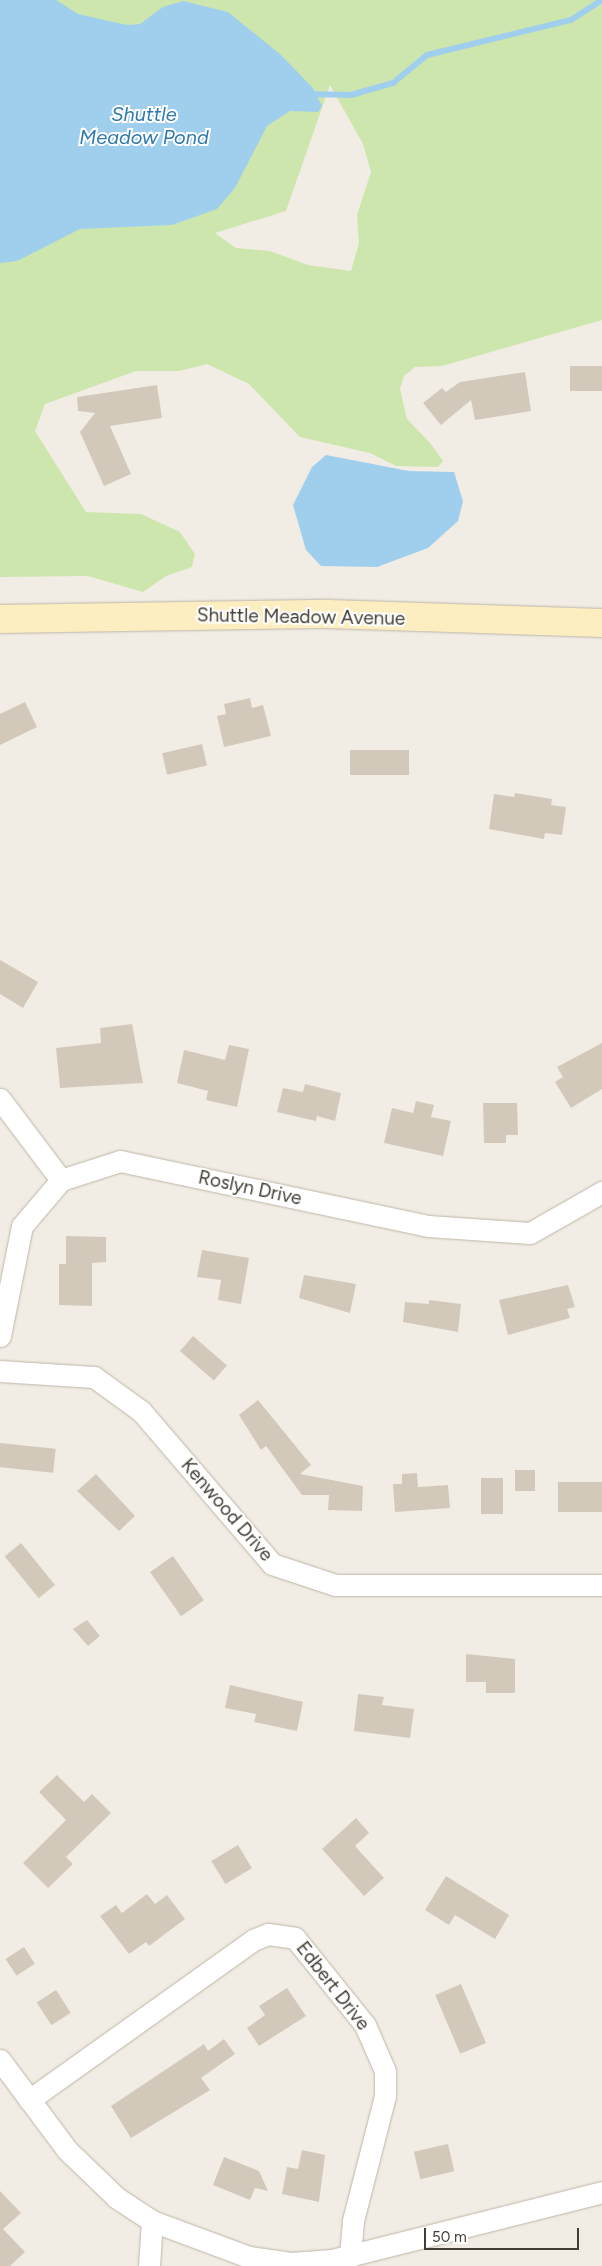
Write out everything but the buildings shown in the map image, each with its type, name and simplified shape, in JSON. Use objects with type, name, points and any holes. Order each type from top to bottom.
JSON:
[{"type":"street","name":"Shuttle Meadow Avenue","points":[[0,620],[328,614],[602,623]]},
{"type":"street","points":[[0,1099],[62,1180],[22,1226],[0,1336]]},
{"type":"street","name":"Roslyn Drive","points":[[62,1180],[120,1161],[428,1226],[530,1233],[602,1192]]},
{"type":"street","name":"Kenwood Drive","points":[[0,1371],[94,1377],[141,1411],[272,1564],[334,1585],[602,1585]]},
{"type":"street","name":"Edbert Drive","points":[[29,2100],[253,1940],[268,1934],[295,1938],[365,2025],[385,2071],[385,2096],[353,2221],[350,2257]]},
{"type":"street","points":[[0,2060],[84,2169],[117,2198],[152,2221],[212,2247],[269,2261],[350,2257],[602,2192]]},
{"type":"street","points":[[149,2266],[152,2221]]},
{"type":"green space","points":[[0,0],[602,0],[602,320],[442,366],[415,367],[404,376],[400,389],[407,419],[431,444],[443,461],[438,467],[396,466],[370,453],[300,437],[249,384],[207,364],[179,371],[136,371],[45,404],[35,431],[86,512],[141,514],[180,532],[195,554],[192,567],[166,576],[143,592],[88,576],[0,577]],"holes":[[[330,85],[363,144],[371,172],[357,215],[359,243],[351,271],[308,265],[270,251],[236,248],[215,233],[286,211]]]},
{"type":"water","name":"Shuttle Meadow Pond","points":[[0,0],[56,0],[78,14],[127,25],[140,24],[163,7],[183,1],[228,12],[281,55],[313,88],[322,106],[318,112],[290,111],[267,126],[235,188],[217,209],[172,225],[80,229],[17,261],[0,263]]},
{"type":"water","points":[[326,455],[409,471],[454,472],[463,501],[458,521],[428,548],[377,567],[321,566],[306,550],[293,505],[312,467]]},
{"type":"waterway","points":[[310,94],[351,95],[393,83],[427,55],[571,20],[602,0]]}]
